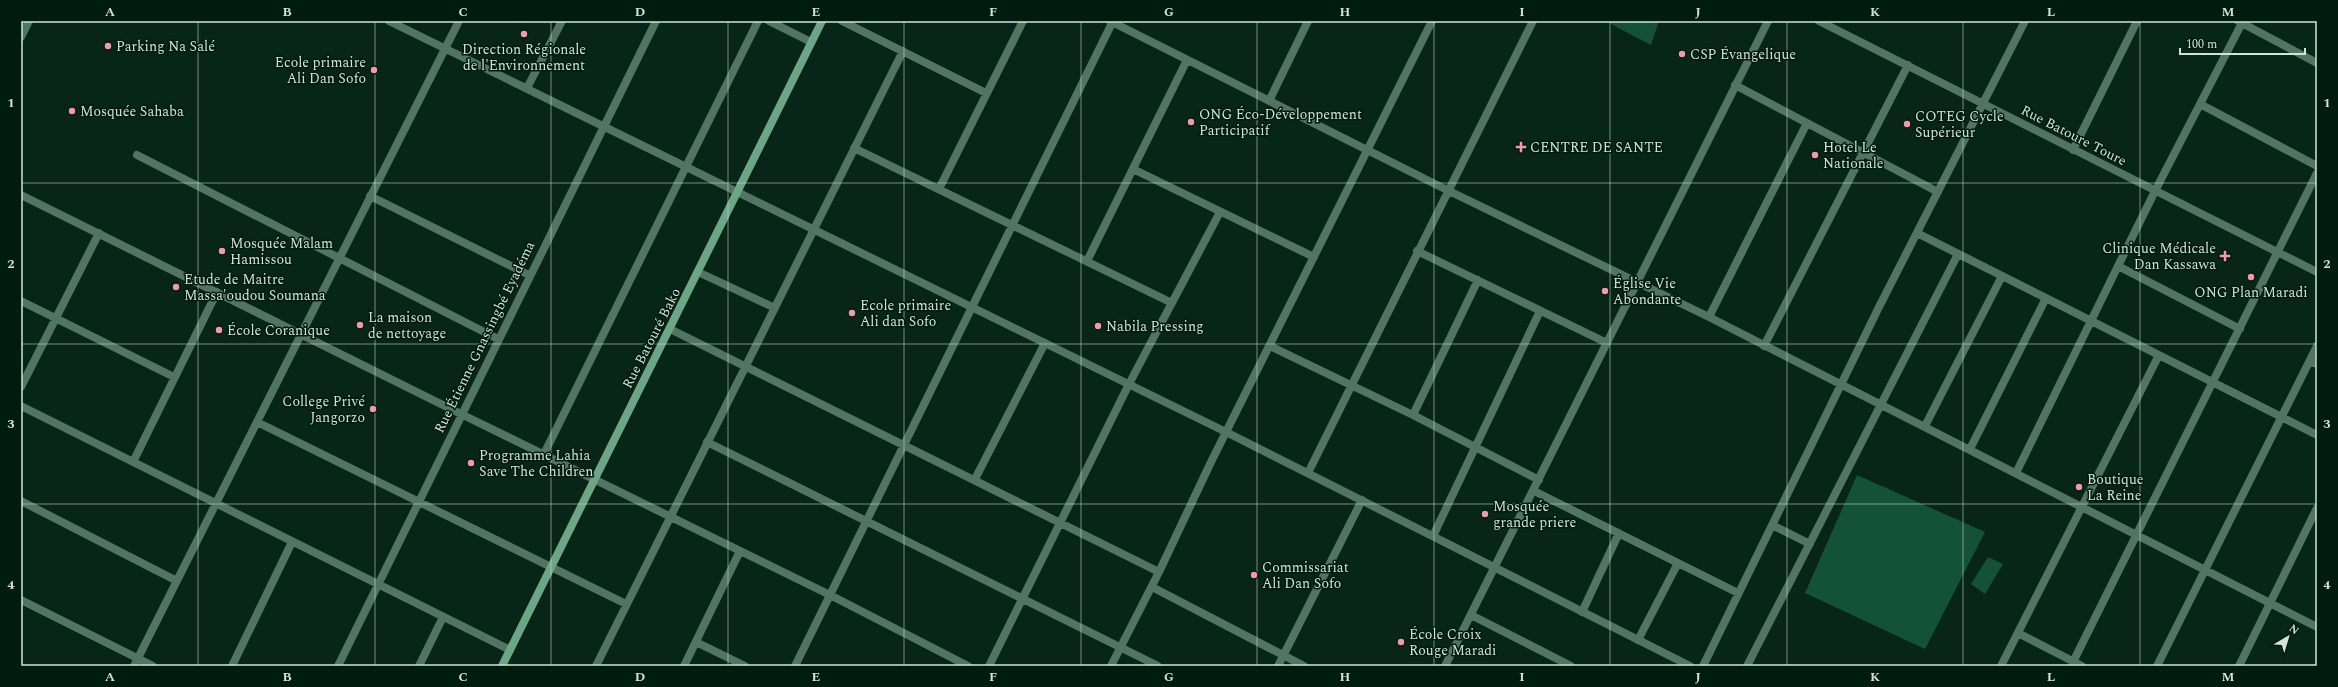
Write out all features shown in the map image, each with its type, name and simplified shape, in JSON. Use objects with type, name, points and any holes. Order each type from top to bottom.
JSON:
[{"type":"main road","name":"Rue Batouré Bako","points":[[502,666],[822,21]]},
{"type":"street","points":[[21,37],[29,21]]},
{"type":"street","points":[[390,21],[737,193],[1226,432],[1690,666]]},
{"type":"street","points":[[136,662],[459,21]]},
{"type":"street","points":[[527,88],[562,21]]},
{"type":"street","name":"Rue Étienne Gnassingbé Eyadéma","points":[[338,666],[529,275],[656,21]]},
{"type":"street","points":[[544,454],[758,21]]},
{"type":"street","points":[[769,21],[811,42]]},
{"type":"street","points":[[842,21],[986,93]]},
{"type":"street","points":[[939,189],[1023,21]]},
{"type":"street","points":[[1111,666],[1152,587],[1226,432],[1369,151],[1432,21]]},
{"type":"street","points":[[1308,473],[1417,250],[1449,192],[1533,21]]},
{"type":"street","points":[[1445,666],[1534,491],[1636,282],[1768,21]]},
{"type":"street","name":"Rue Batoure Toure","points":[[1819,21],[2317,272]]},
{"type":"street","points":[[1703,666],[1841,383],[2024,21]]},
{"type":"street","points":[[2073,150],[2137,21]]},
{"type":"street","points":[[794,666],[1112,22],[1449,192],[1710,317],[1764,346],[1841,383],[2317,627]]},
{"type":"street","points":[[1269,101],[1305,22]]},
{"type":"street","points":[[2016,473],[2090,321],[2241,22],[2317,63]]},
{"type":"street","points":[[596,666],[745,366],[815,230],[903,51]]},
{"type":"street","points":[[1087,262],[1187,60]]},
{"type":"street","points":[[1764,346],[1908,65]]},
{"type":"street","points":[[1735,86],[1864,152],[1938,192]]},
{"type":"street","points":[[2200,104],[2317,166]]},
{"type":"street","points":[[1710,317],[1807,123]]},
{"type":"street","points":[[854,148],[1172,303]]},
{"type":"street","points":[[137,155],[338,259],[498,339]]},
{"type":"street","points":[[1133,169],[1314,257]]},
{"type":"street","points":[[2072,664],[2317,173]]},
{"type":"street","points":[[21,195],[301,333],[461,414],[830,595],[968,666]]},
{"type":"street","points":[[370,196],[529,275]]},
{"type":"street","points":[[989,666],[1129,384],[1220,212]]},
{"type":"street","points":[[21,387],[99,233]]},
{"type":"street","points":[[1917,233],[2317,435]]},
{"type":"street","points":[[1417,250],[1606,343]]},
{"type":"street","points":[[1747,666],[1958,254]]},
{"type":"street","points":[[2118,266],[2240,329]]},
{"type":"street","points":[[698,272],[775,308]]},
{"type":"street","points":[[1925,426],[2002,276]]},
{"type":"street","points":[[1413,415],[1478,280]]},
{"type":"street","points":[[133,462],[217,292]]},
{"type":"street","points":[[1970,449],[2046,298]]},
{"type":"street","points":[[21,301],[174,377]]},
{"type":"street","points":[[1433,536],[1540,311]]},
{"type":"street","points":[[670,329],[1060,521],[1159,572]]},
{"type":"street","points":[[975,479],[1044,343]]},
{"type":"street","points":[[1270,346],[1413,415],[1539,480]]},
{"type":"street","points":[[2157,666],[2282,417],[2313,362],[2317,346]]},
{"type":"street","points":[[2001,666],[2159,355]]},
{"type":"street","points":[[21,406],[510,650]]},
{"type":"street","points":[[257,422],[626,604]]},
{"type":"street","points":[[707,442],[1158,666]]},
{"type":"street","points":[[1534,491],[1738,593]]},
{"type":"street","points":[[1278,666],[1362,500]]},
{"type":"street","points":[[21,501],[177,581]]},
{"type":"street","points":[[2239,666],[2317,508]]},
{"type":"street","points":[[1772,525],[1810,544]]},
{"type":"street","points":[[1582,612],[1620,533]]},
{"type":"street","points":[[232,666],[292,542]]},
{"type":"street","points":[[684,666],[740,551]]},
{"type":"street","points":[[1638,640],[1678,562]]},
{"type":"street","points":[[1152,587],[1304,666]]},
{"type":"street","points":[[21,600],[136,662],[153,666]]},
{"type":"street","points":[[1471,615],[1570,666]]},
{"type":"street","points":[[419,666],[443,617]]},
{"type":"street","points":[[2018,633],[2072,664],[2082,666]]},
{"type":"street","points":[[696,642],[746,666]]},
{"type":"green space","points":[[1605,21],[1659,21],[1651,45]]},
{"type":"green space","points":[[1857,475],[1985,532],[1925,649],[1805,593]]},
{"type":"green space","points":[[1988,557],[2003,564],[1985,594],[1971,584]]},
{"type":"place","name":"Direction Régionale de l'Environnement","points":[[524,34]]},
{"type":"place","name":"Parking Na Salé","points":[[108,46]]},
{"type":"place","name":"CSP Évangelique","points":[[1682,54]]},
{"type":"place","name":"Ecole primaire Ali Dan Sofo","points":[[374,70]]},
{"type":"place","name":"Mosquée Sahaba","points":[[72,111]]},
{"type":"place","name":"ONG Éco-Développement Participatif","points":[[1191,122]]},
{"type":"place","name":"COTEG Cycle Supérieur","points":[[1907,124]]},
{"type":"place","name":"CENTRE DE SANTE","points":[[1521,147]]},
{"type":"place","name":"Hotel Le Nationale","points":[[1815,155]]},
{"type":"place","name":"Mosquée Malam Hamissou","points":[[222,251]]},
{"type":"place","name":"Clinique Médicale Dan Kassawa","points":[[2225,256]]},
{"type":"place","name":"ONG Plan Maradi","points":[[2251,277]]},
{"type":"place","name":"Etude de Maitre Massa'oudou Soumana","points":[[176,287]]},
{"type":"place","name":"Église Vie Abondante","points":[[1605,291]]},
{"type":"place","name":"Ecole primaire Ali dan Sofo","points":[[852,313]]},
{"type":"place","name":"La maison de nettoyage","points":[[360,325]]},
{"type":"place","name":"Nabila Pressing","points":[[1098,326]]},
{"type":"place","name":"École Coranique","points":[[219,330]]},
{"type":"place","name":"College Privé Jangorzo","points":[[373,409]]},
{"type":"place","name":"Programme Lahia Save The Children","points":[[471,463]]},
{"type":"place","name":"Boutique La Reine","points":[[2079,487]]},
{"type":"place","name":"Mosquée grande priere","points":[[1485,514]]},
{"type":"place","name":"Commissariat Ali Dan Sofo","points":[[1254,575]]},
{"type":"place","name":"École Croix Rouge Maradi","points":[[1401,642]]}]
